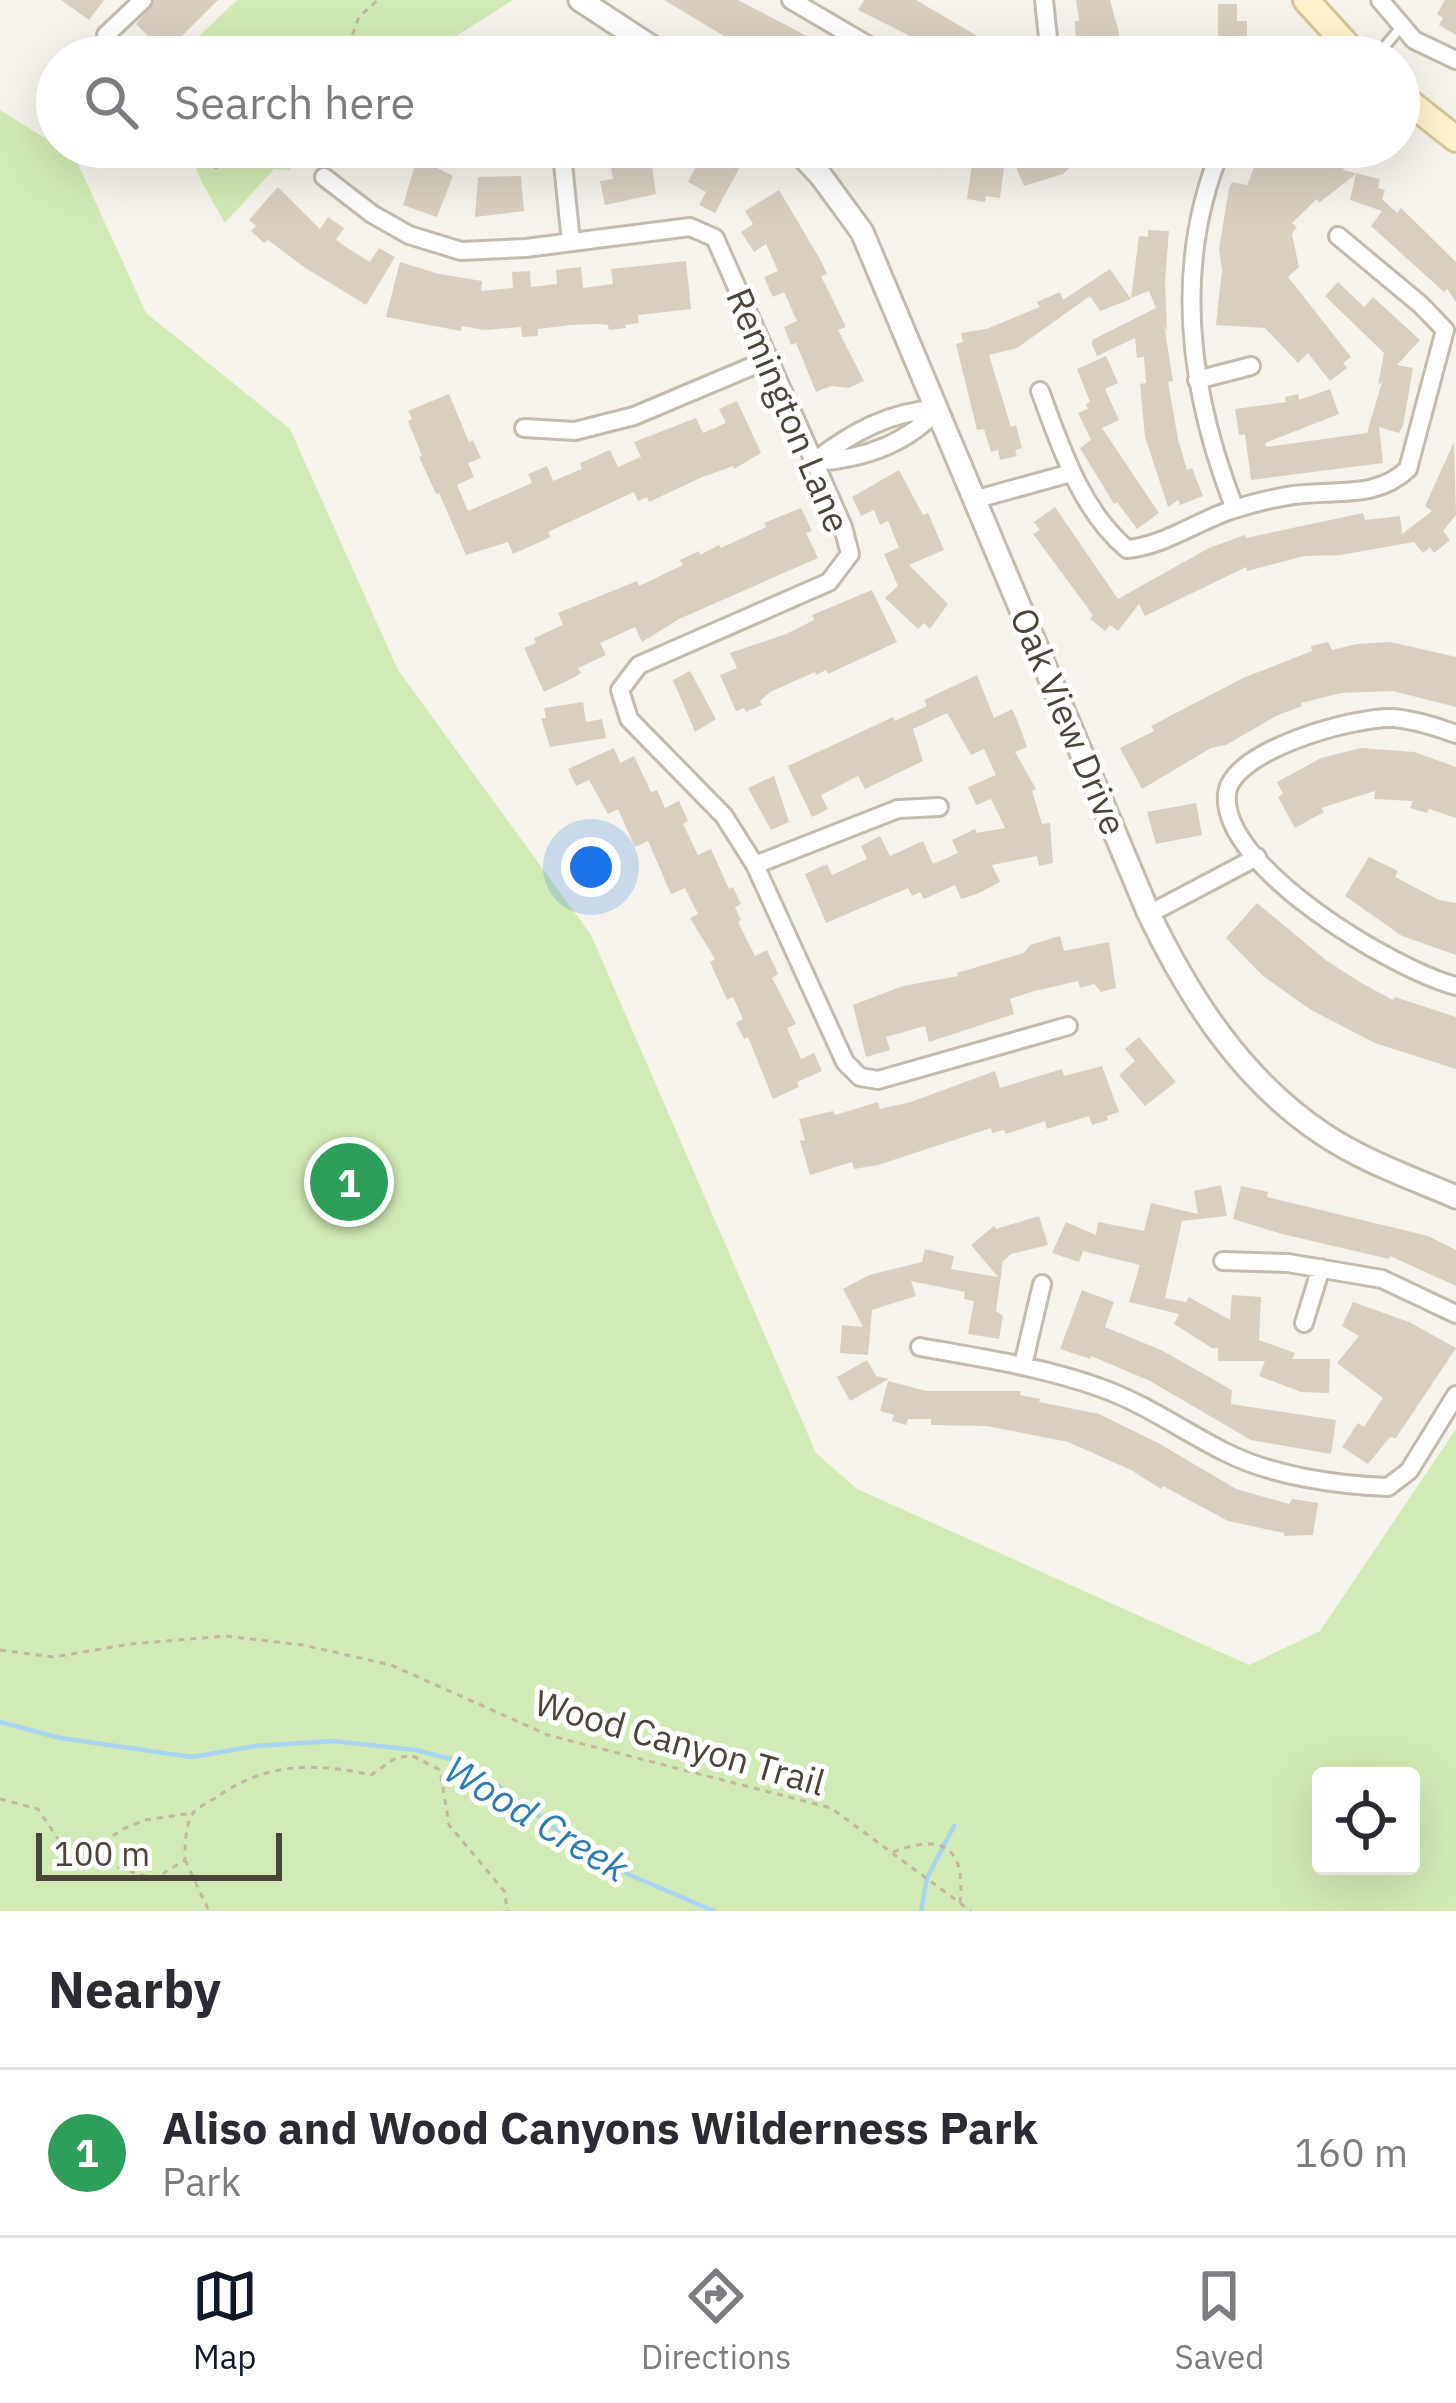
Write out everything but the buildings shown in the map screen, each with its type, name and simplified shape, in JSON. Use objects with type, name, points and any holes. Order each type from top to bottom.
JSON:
[{"type":"main road","points":[[1306,0],[1339,36]]},
{"type":"main road","points":[[1420,111],[1456,139]]},
{"type":"street","points":[[106,35],[143,0]]},
{"type":"street","points":[[580,0],[635,36]]},
{"type":"street","points":[[790,0],[852,36]]},
{"type":"street","points":[[1044,0],[1048,36]]},
{"type":"street","points":[[1380,0],[1411,36]]},
{"type":"street","points":[[1420,43],[1456,60]]},
{"type":"street","points":[[563,168],[572,242]]},
{"type":"street","name":"Oak View Drive","points":[[814,168],[862,232],[1183,985],[1244,1066],[1322,1134],[1456,1197]]},
{"type":"street","points":[[1214,168],[1196,219],[1190,323],[1218,467],[1235,509]]},
{"type":"street","name":"Remington Lane","points":[[324,177],[409,235],[461,251],[690,227],[715,238],[843,527],[850,554],[829,582],[639,665],[620,690],[629,719],[724,816],[755,865],[844,1063],[860,1077],[878,1080],[1068,1026]]},
{"type":"street","points":[[1040,391],[1070,472],[1113,536],[1127,548],[1150,547],[1235,509],[1295,495],[1358,493],[1391,484],[1408,469],[1445,330],[1338,236]]},
{"type":"street","points":[[524,428],[575,430],[634,416],[767,359]]},
{"type":"street","points":[[1198,380],[1251,366]]},
{"type":"street","points":[[814,462],[843,440],[907,410],[938,410]]},
{"type":"street","points":[[814,462],[851,460],[916,434],[938,410]]},
{"type":"street","points":[[862,430],[872,452]]},
{"type":"street","points":[[977,499],[1070,472]]},
{"type":"street","points":[[1456,734],[1394,718],[1347,722],[1305,736],[1239,770],[1229,782],[1226,800],[1236,827],[1257,857],[1310,907],[1362,946],[1456,986]]},
{"type":"street","points":[[755,865],[898,809],[940,807]]},
{"type":"street","points":[[1149,914],[1257,857]]},
{"type":"street","points":[[1223,1262],[1321,1268],[1382,1279],[1456,1314]]},
{"type":"street","points":[[1304,1323],[1321,1268]]},
{"type":"street","points":[[1023,1365],[1042,1284]]},
{"type":"street","points":[[920,1347],[1023,1365],[1100,1388],[1144,1406],[1228,1454],[1274,1469],[1360,1486],[1388,1487],[1409,1471],[1456,1395]]},
{"type":"lane","points":[[1394,36],[1402,26]]},
{"type":"path","points":[[352,36],[359,16],[376,0]]},
{"type":"path","points":[[317,168],[324,177]]},
{"type":"path","name":"Wood Canyon Trail","points":[[0,1650],[53,1657],[225,1636],[303,1645],[391,1665],[548,1735],[831,1808],[971,1911]]},
{"type":"path","points":[[81,1857],[145,1820],[193,1813],[249,1776],[270,1768],[328,1766],[371,1775],[394,1759],[411,1755],[440,1769],[449,1825],[505,1892],[507,1911]]},
{"type":"path","points":[[0,1799],[38,1809],[60,1845],[81,1857],[154,1880],[185,1860]]},
{"type":"path","points":[[193,1813],[185,1860],[209,1911]]},
{"type":"path","points":[[891,1852],[921,1841],[937,1843],[951,1853],[962,1879],[960,1903]]},
{"type":"green space","points":[[237,0],[513,0],[456,36],[199,36]]},
{"type":"green space","points":[[0,110],[36,133],[36,168],[80,168],[146,313],[290,429],[398,670],[591,935],[816,1453],[857,1489],[1249,1665],[1320,1631],[1456,1429],[1456,1911],[0,1911]]},
{"type":"green space","points":[[196,168],[291,168],[274,169],[225,223]]},
{"type":"waterway","name":"Wood Creek","points":[[0,1722],[60,1738],[192,1757],[256,1746],[333,1741],[416,1750],[454,1760],[500,1787],[602,1863],[714,1911]]},
{"type":"waterway","points":[[921,1911],[927,1878],[954,1826]]},
{"type":"place","name":"Aliso and Wood Canyons Wilderness Park","points":[[349,1182]]}]
